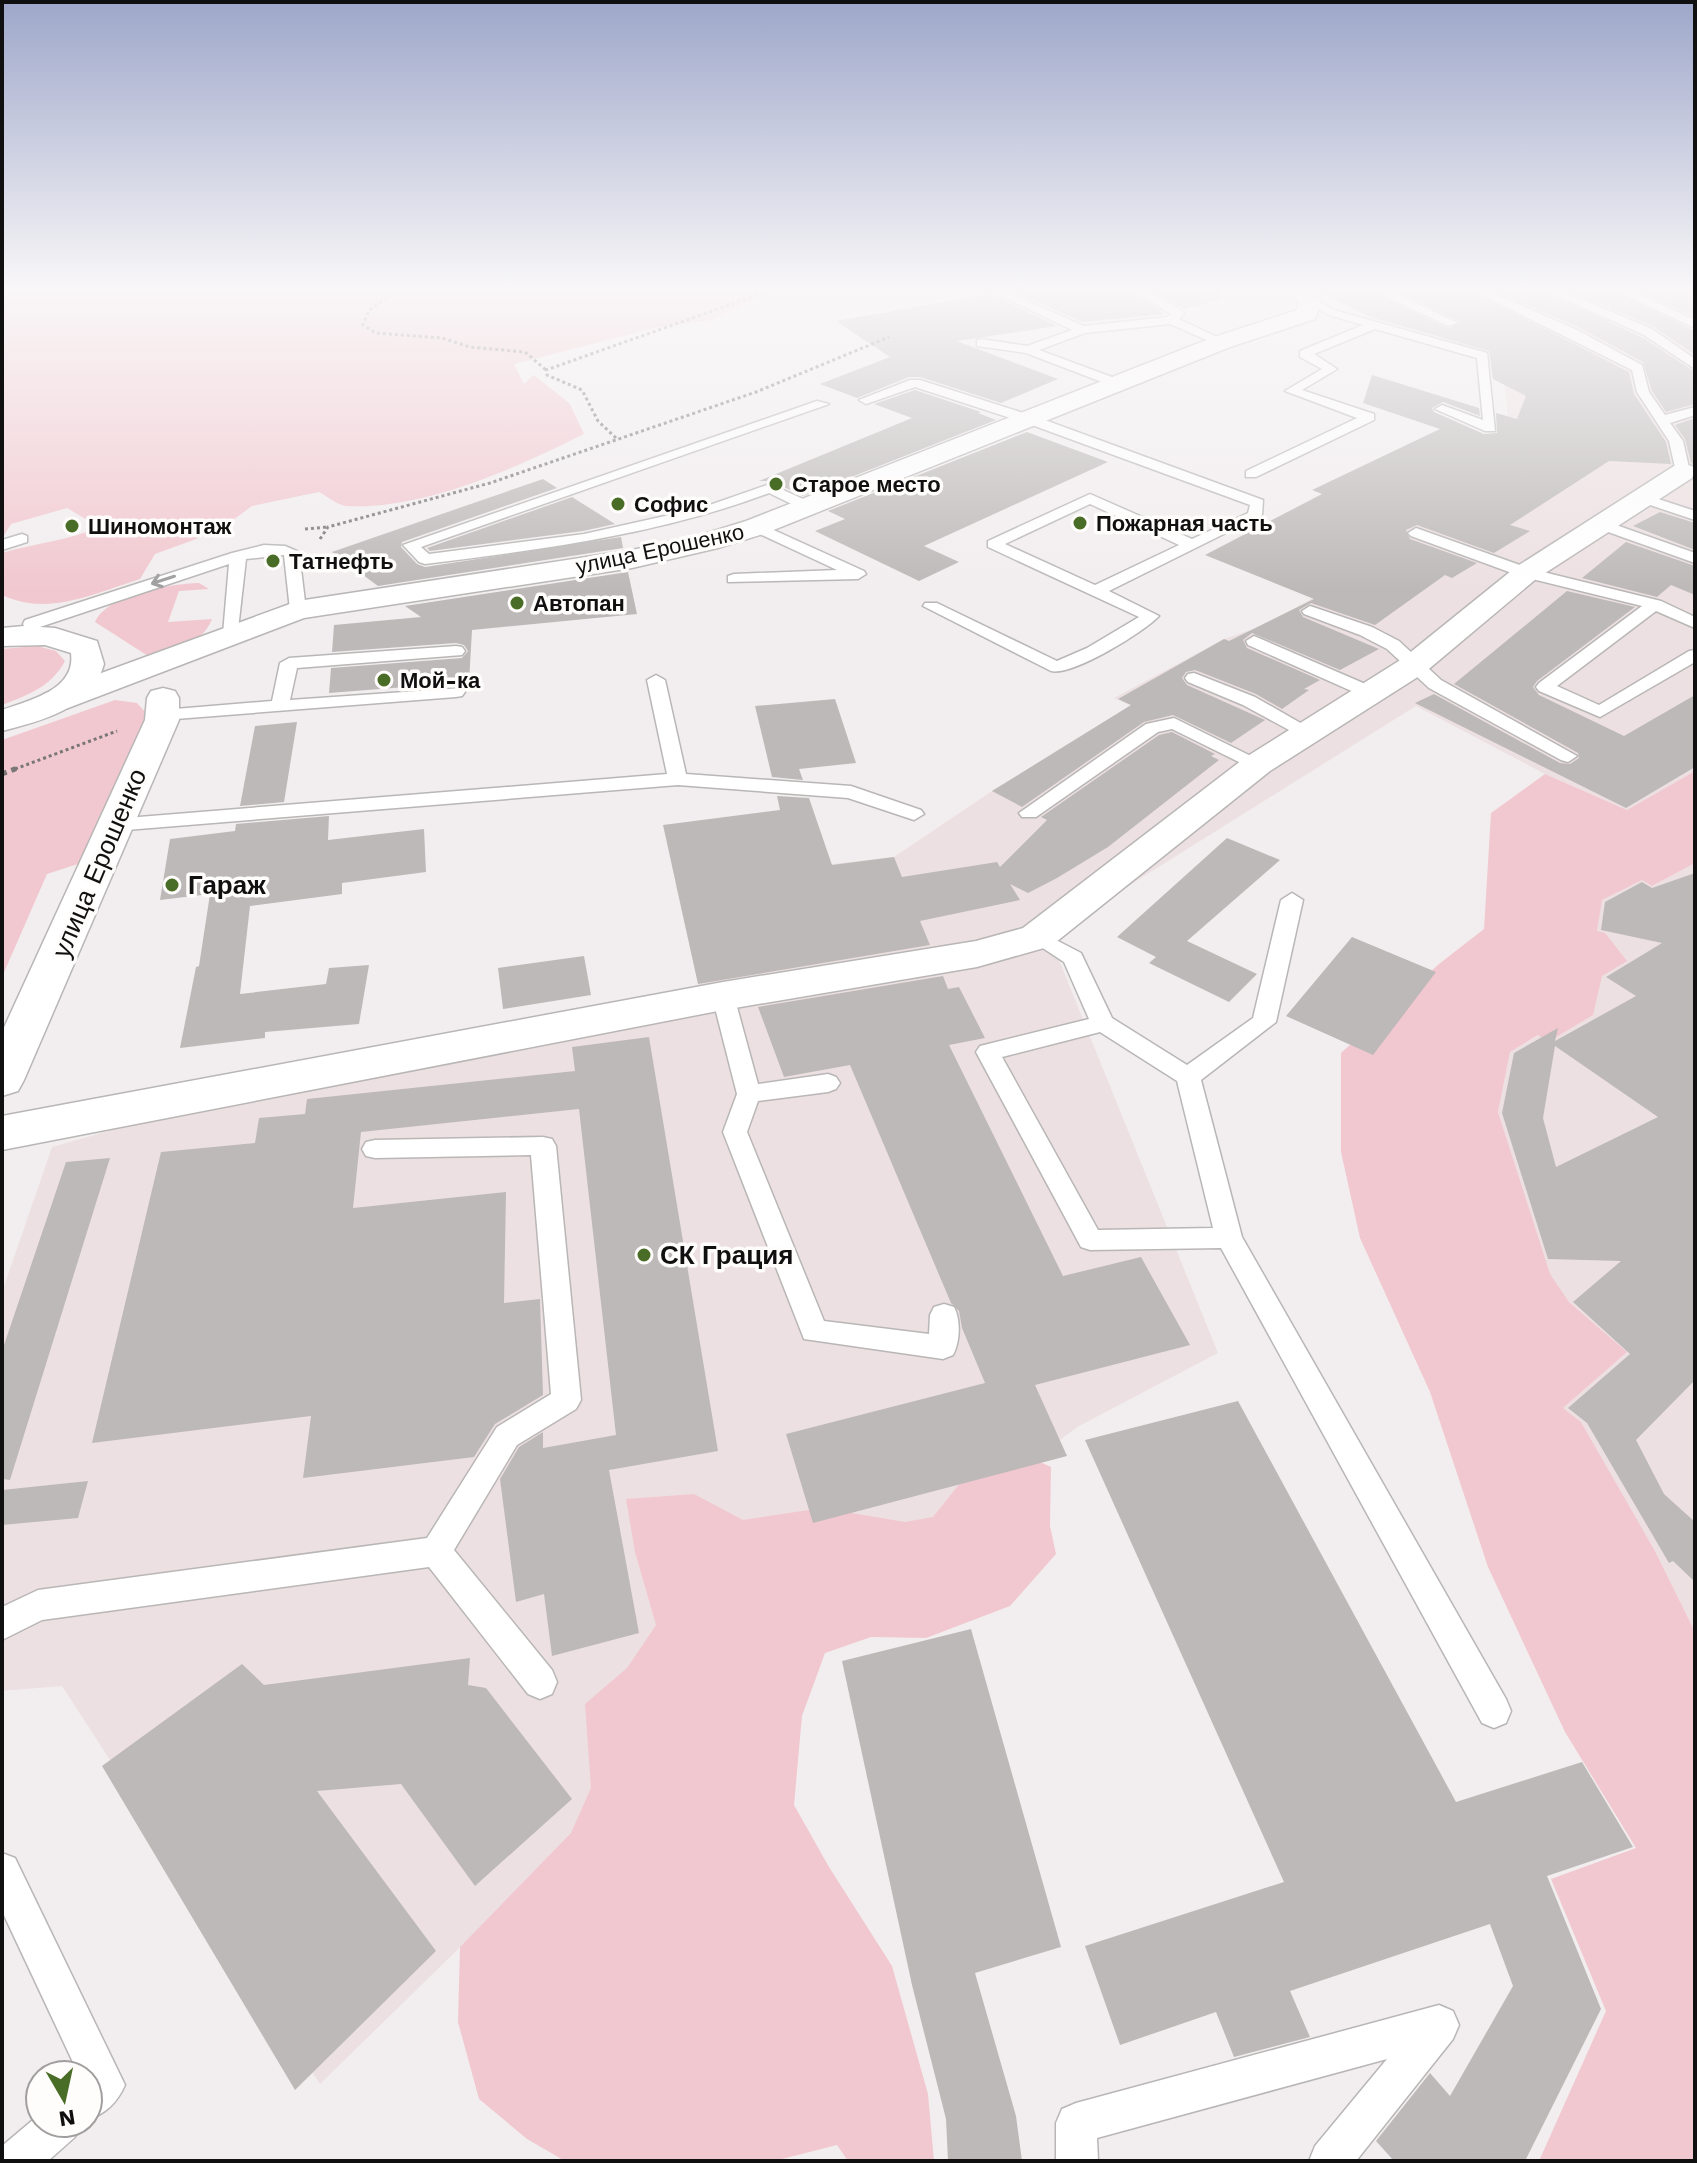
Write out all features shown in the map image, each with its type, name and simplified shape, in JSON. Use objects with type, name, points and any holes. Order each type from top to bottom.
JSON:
[{"type":"street","name":"улица Ерошенко","points":[[2,721],[298,610],[632,559],[708,542],[756,527],[1100,389]]},
{"type":"street","points":[[2,1133],[723,996],[977,954],[1037,937],[1258,764],[1413,666],[1526,573],[1646,499],[1685,453]]},
{"type":"street","points":[[2,614],[59,636],[132,672],[162,711],[180,670],[231,634]]},
{"type":"street","points":[[2,637],[25,633],[59,636]]},
{"type":"street","name":"улица Ерошенко","points":[[56,701],[84,682],[91,663],[59,636]]},
{"type":"street","name":"улица Ерошенко","points":[[2,1080],[56,964],[162,711],[121,690],[56,701]]},
{"type":"lane","points":[[866,400],[898,389]]},
{"type":"lane","points":[[933,389],[1258,503],[1255,515],[1097,590]]},
{"type":"lane","points":[[1251,474],[1369,417],[1291,391],[1295,389]]},
{"type":"lane","points":[[1442,409],[1490,428],[1486,389]]},
{"type":"lane","points":[[1642,389],[1685,453]]},
{"type":"lane","points":[[807,506],[770,488],[705,512],[584,539],[425,559],[411,545],[795,420],[822,404]]},
{"type":"lane","points":[[1661,421],[1695,411]]},
{"type":"lane","points":[[931,606],[1057,667],[1093,652],[1151,616],[993,544],[1090,498],[1192,545]]},
{"type":"lane","points":[[1646,499],[1695,516]]},
{"type":"lane","points":[[1602,525],[1695,558]]},
{"type":"lane","points":[[734,579],[858,574],[756,527]]},
{"type":"lane","points":[[1416,533],[1526,573],[1655,604],[1695,623]]},
{"type":"lane","points":[[2,545],[22,539]]},
{"type":"lane","points":[[59,636],[238,556],[257,551],[284,549],[291,552],[298,610]]},
{"type":"lane","points":[[231,634],[238,556]]},
{"type":"lane","points":[[1655,604],[1545,687],[1600,712],[1695,655]]},
{"type":"lane","points":[[1310,611],[1366,631],[1393,645],[1435,684],[1568,756]]},
{"type":"lane","points":[[1254,641],[1371,693]]},
{"type":"lane","points":[[280,706],[289,663],[456,651]]},
{"type":"lane","points":[[1194,678],[1249,701],[1309,733]]},
{"type":"lane","points":[[656,680],[678,779]]},
{"type":"lane","points":[[162,711],[280,706],[456,692]]},
{"type":"lane","points":[[1029,813],[1152,728],[1174,723],[1258,764]]},
{"type":"lane","points":[[114,825],[678,779],[851,792],[914,814]]},
{"type":"lane","points":[[1188,1077],[1264,1022],[1292,900]]},
{"type":"lane","points":[[1037,937],[1073,958],[1103,1023],[1188,1077],[1229,1238],[1494,1711]]},
{"type":"lane","points":[[723,996],[749,1094],[735,1132],[814,1331],[943,1347],[944,1315]]},
{"type":"lane","points":[[1103,1023],[988,1052],[1090,1240],[1229,1238]]},
{"type":"lane","points":[[749,1094],[828,1083]]},
{"type":"lane","points":[[375,1149],[543,1146],[566,1400],[507,1436],[436,1551]]},
{"type":"lane","points":[[2,1624],[38,1605],[436,1551]]},
{"type":"lane","points":[[436,1551],[540,1682]]},
{"type":"lane","points":[[2,1871],[92,2059]]},
{"type":"lane","points":[[1077,2161],[1076,2123],[1439,2025],[1330,2161]]},
{"type":"lane","points":[[17,2161],[42,2139]]},
{"type":"path","points":[[580,389],[598,421],[616,438]]},
{"type":"path","points":[[320,539],[328,527],[490,483],[763,389]]},
{"type":"path","points":[[2,774],[126,728],[162,711]]},
{"type":"shaded area","points":[[2,389],[551,389],[570,404],[584,434],[499,473],[407,501],[346,506],[319,492],[252,506],[218,531],[155,554],[140,579],[71,600],[37,604],[2,595],[2,553],[75,536],[99,527],[67,508],[11,524],[2,539]]},
{"type":"shaded area","points":[[1505,389],[1695,389],[1695,771],[1627,810],[1545,774],[1416,706],[1034,945],[1057,955],[1218,1353],[1079,1426],[743,1671],[320,2084],[62,1686],[2,1691],[2,1292],[52,1147],[222,1099],[699,988],[675,882],[894,857],[992,791],[1131,706],[1114,698],[1224,639],[1256,628],[1308,601],[1510,441]]},
{"type":"shaded area","points":[[199,583],[209,589],[179,591],[168,622],[212,619],[194,641],[177,649],[148,656],[95,622],[113,604],[141,592]]},
{"type":"shaded area","points":[[37,646],[56,651],[65,661],[46,684],[2,705],[2,649]]},
{"type":"shaded area","points":[[115,700],[137,703],[146,713],[141,733],[81,863],[47,874],[2,977],[2,740]]},
{"type":"shaded area","points":[[1695,771],[1695,863],[1652,886],[1642,880],[1602,900],[1597,931],[1605,933],[1627,961],[1602,976],[1593,1015],[1548,1042],[1538,1035],[1510,1052],[1498,1112],[1550,1274],[1569,1302],[1627,1352],[1563,1408],[1581,1422],[1655,1551],[1695,1632],[1695,2161],[1539,2161],[1606,2011],[1551,1879],[1636,1848],[1565,1732],[1488,1567],[1430,1392],[1360,1238],[1341,1152],[1341,1053],[1439,964],[1484,929],[1491,813],[1545,774],[1627,810]]},
{"type":"shaded area","points":[[1695,863],[1695,1632],[1655,1551],[1581,1422],[1563,1408],[1627,1352],[1569,1302],[1549,1274],[1498,1112],[1510,1052],[1539,1035],[1597,931],[1601,900],[1642,880],[1652,886]]},
{"type":"shaded area","points":[[1025,1455],[1051,1467],[1050,1526],[1056,1554],[1010,1606],[926,1638],[871,1637],[825,1653],[802,1716],[794,1805],[892,1966],[928,2094],[934,2161],[848,2161],[837,2145],[774,2161],[565,2161],[527,2139],[479,2099],[458,2022],[460,1947],[571,1833],[591,1788],[585,1704],[627,1668],[656,1625],[635,1552],[626,1499],[694,1494],[743,1520],[822,1508],[905,1522],[933,1517],[977,1462]]},
{"type":"building","points":[[833,389],[879,389],[857,398]]},
{"type":"building","points":[[957,389],[1034,389],[1001,403]]},
{"type":"building","points":[[1368,389],[1417,389],[1479,408],[1480,416],[1443,402],[1432,408],[1434,412],[1484,434],[1497,433],[1496,413],[1517,419],[1526,396],[1512,389],[1633,389],[1666,442],[1671,464],[1609,461],[1510,525],[1530,531],[1494,553],[1417,525],[1406,530],[1410,539],[1477,563],[1452,578],[1445,575],[1375,625],[1311,603],[1299,610],[1303,617],[1379,649],[1340,670],[1252,633],[1243,640],[1247,648],[1320,680],[1304,689],[1309,690],[1282,709],[1256,694],[1195,670],[1186,672],[1182,678],[1187,685],[1265,720],[1231,743],[1173,715],[1144,722],[1022,807],[992,791],[1131,705],[1118,699],[1224,639],[1229,641],[1314,599],[1205,555],[1322,494],[1312,490],[1440,429],[1363,403]]},
{"type":"building","points":[[1695,389],[1695,404],[1666,412],[1652,391]]},
{"type":"building","points":[[915,390],[996,420],[803,496],[771,481],[759,481],[912,418],[874,404]]},
{"type":"building","points":[[1695,418],[1695,465],[1691,463],[1685,439],[1675,425]]},
{"type":"building","points":[[1027,432],[1108,462],[924,546],[959,562],[919,581],[815,531],[845,519],[828,511]]},
{"type":"building","points":[[543,479],[557,488],[402,542],[401,547],[417,564],[425,567],[621,537],[623,548],[378,586],[332,552]]},
{"type":"building","points":[[572,497],[615,524],[430,551],[427,548]]},
{"type":"building","points":[[1660,512],[1695,523],[1695,550],[1633,526]]},
{"type":"building","points":[[1626,542],[1695,566],[1695,595],[1671,585],[1657,597],[1582,578]]},
{"type":"building","points":[[628,572],[637,614],[472,630],[469,682],[329,693],[331,668],[462,658],[468,651],[464,645],[456,643],[332,652],[334,625],[421,617],[405,606]]},
{"type":"building","points":[[1567,591],[1635,607],[1537,681],[1533,687],[1539,695],[1624,736],[1695,695],[1695,767],[1626,808],[1415,703],[1434,694],[1560,763],[1570,764],[1579,758],[1578,753],[1454,684]]},
{"type":"building","points":[[835,699],[856,763],[799,769],[803,780],[772,777],[755,706]]},
{"type":"building","points":[[297,722],[284,802],[240,806],[255,726]]},
{"type":"building","points":[[1172,732],[1215,754],[1211,756],[1219,760],[1108,847],[1057,878],[1028,893],[1010,884],[1020,900],[920,921],[930,945],[698,984],[663,825],[780,810],[777,796],[809,798],[832,865],[894,857],[902,877],[997,862],[1000,867],[1047,820],[1041,817],[1159,735]]},
{"type":"building","points":[[329,816],[328,840],[424,829],[426,872],[342,883],[342,894],[250,906],[240,994],[326,984],[329,968],[369,965],[359,1024],[265,1032],[265,1038],[180,1048],[196,967],[199,966],[210,894],[160,900],[170,839],[235,831],[236,824]]},
{"type":"building","points":[[1227,838],[1280,860],[1187,941],[1257,974],[1229,1002],[1149,963],[1156,957],[1117,937]]},
{"type":"building","points":[[1695,873],[1695,1380],[1636,1440],[1664,1494],[1695,1522],[1695,1582],[1673,1561],[1669,1563],[1587,1423],[1568,1408],[1630,1354],[1573,1302],[1621,1261],[1548,1259],[1502,1113],[1514,1053],[1558,1028],[1555,1041],[1636,996],[1606,977],[1662,943],[1601,930],[1605,902],[1642,882],[1652,888]],"holes":[[[1555,1046],[1658,1117],[1556,1167],[1543,1118]]]},
{"type":"building","points":[[1352,937],[1436,972],[1373,1055],[1286,1016]]},
{"type":"building","points":[[584,956],[591,995],[503,1009],[498,968]]},
{"type":"building","points":[[943,976],[948,989],[959,987],[985,1038],[949,1045],[1063,1276],[1141,1257],[1190,1345],[1035,1385],[1067,1456],[813,1523],[786,1434],[985,1383],[962,1328],[959,1311],[951,1303],[850,1065],[784,1077],[758,1007]]},
{"type":"building","points":[[649,1037],[718,1451],[609,1470],[639,1633],[552,1656],[544,1594],[516,1602],[500,1479],[519,1447],[543,1432],[543,1448],[616,1435],[579,1109],[361,1132],[353,1208],[506,1192],[504,1303],[540,1299],[543,1395],[495,1424],[474,1457],[303,1478],[311,1416],[92,1443],[161,1152],[255,1143],[259,1118],[305,1114],[307,1099],[575,1071],[572,1047]]},
{"type":"building","points":[[110,1158],[10,1480],[2,1479],[2,1351],[66,1162]]},
{"type":"building","points":[[1238,1401],[1456,1802],[1582,1762],[1633,1847],[1547,1876],[1601,2009],[1525,2161],[1394,2161],[1376,2141],[1430,2073],[1450,2096],[1513,1986],[1490,1924],[1290,1991],[1310,2037],[1234,2057],[1216,2012],[1120,2045],[1085,1946],[1284,1882],[1085,1440]]},
{"type":"building","points":[[88,1481],[78,1518],[2,1525],[2,1490]]},
{"type":"building","points":[[971,1629],[1061,1947],[975,1973],[1016,2116],[1022,2161],[948,2161],[946,2119],[912,1985],[842,1661]]},
{"type":"building","points":[[470,1658],[468,1685],[486,1688],[572,1799],[475,1886],[401,1784],[317,1791],[436,1951],[295,2090],[102,1766],[242,1664],[264,1685]]},
{"type":"place","name":"Старое место","points":[[776,484]]},
{"type":"place","name":"Софис","points":[[618,504]]},
{"type":"place","name":"Пожарная часть","points":[[1080,523]]},
{"type":"place","name":"Шиномонтаж","points":[[72,526]]},
{"type":"place","name":"Татнефть","points":[[273,561]]},
{"type":"place","name":"Автопан","points":[[517,603]]},
{"type":"place","name":"Мой-ка","points":[[384,680]]},
{"type":"place","name":"Гараж","points":[[172,885]]},
{"type":"place","name":"СК Грация","points":[[644,1255]]}]
